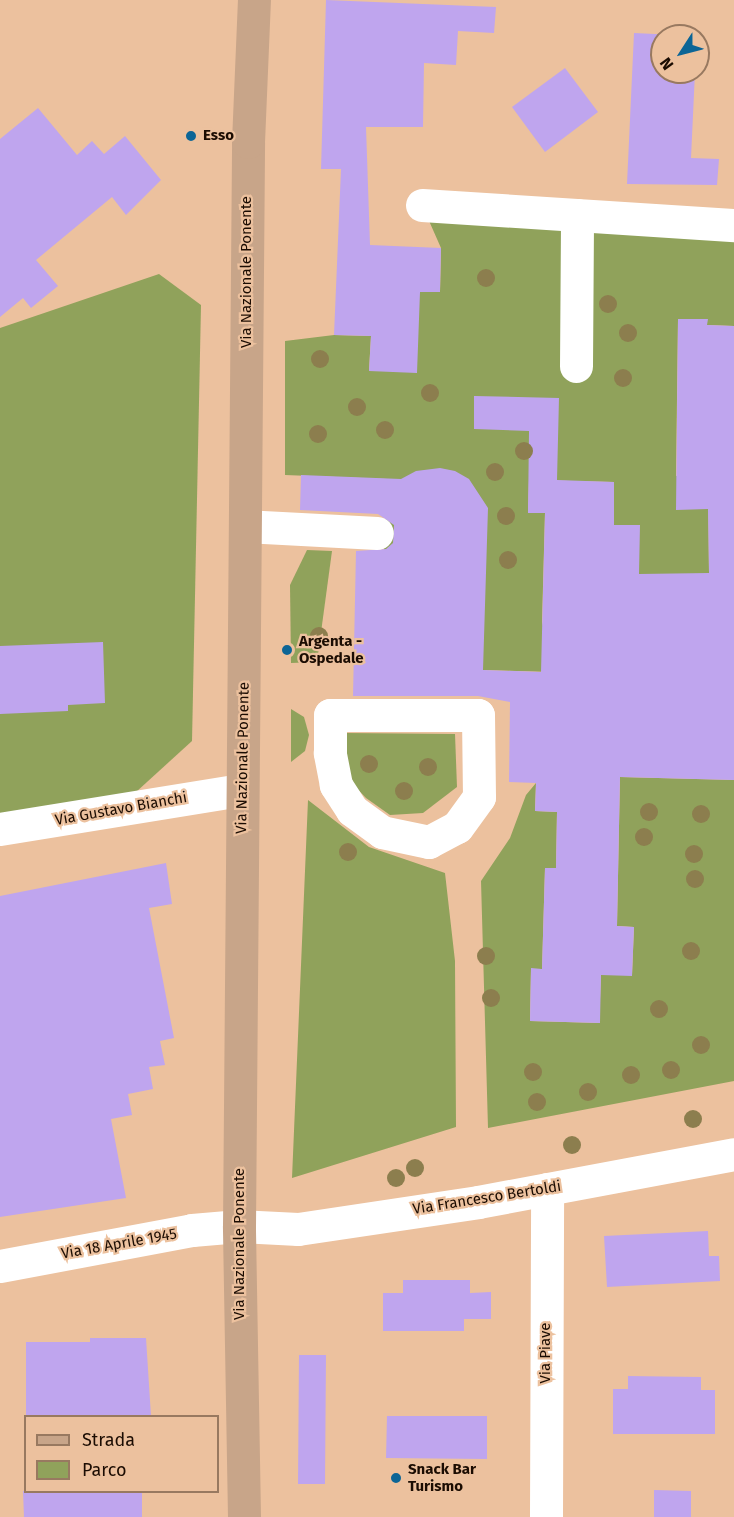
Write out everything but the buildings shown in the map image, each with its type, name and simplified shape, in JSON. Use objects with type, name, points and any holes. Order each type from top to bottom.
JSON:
[{"type":"main road","name":"Via Nazionale Ponente","points":[[244,1517],[239,1226],[248,142],[254,0]]},
{"type":"street","points":[[422,205],[734,225]]},
{"type":"street","points":[[576,366],[577,215]]},
{"type":"street","points":[[245,526],[377,533]]},
{"type":"street","points":[[330,715],[478,715],[479,797],[456,827],[429,842],[382,832],[352,810],[336,785],[330,753],[330,715]]},
{"type":"street","name":"Via Gustavo Bianchi","points":[[0,829],[242,790]]},
{"type":"street","name":"Via Francesco Bertoldi","points":[[239,1226],[298,1229],[547,1189],[734,1154]]},
{"type":"street","name":"Via Piave","points":[[546,1517],[547,1189]]},
{"type":"street","name":"Via 18 Aprile 1945","points":[[0,1266],[192,1230],[239,1226]]},
{"type":"green space","points":[[422,205],[734,225],[734,326],[707,325],[707,319],[678,319],[676,476],[708,477],[709,573],[625,661],[639,525],[614,525],[614,482],[529,480],[528,512],[545,513],[542,622],[554,672],[483,670],[384,551],[387,479],[285,475],[285,341],[334,335],[371,336],[369,371],[420,292],[440,292],[441,248]]},
{"type":"green space","points":[[159,274],[201,305],[192,741],[113,813],[0,829],[0,328]]},
{"type":"green space","points":[[307,550],[332,551],[317,662],[291,663],[290,585]]},
{"type":"green space","points":[[291,709],[304,717],[309,735],[305,751],[291,762]]},
{"type":"green space","points":[[346,733],[455,734],[457,787],[423,813],[390,815],[366,798],[343,774]]},
{"type":"green space","points":[[620,777],[734,780],[734,1081],[488,1128],[481,881],[510,838],[526,795],[536,783],[535,811],[557,812],[556,868],[545,868],[542,969],[531,969],[530,1021],[599,1023],[601,975],[632,975],[634,927],[617,926]]},
{"type":"green space","points":[[308,800],[369,847],[445,873],[455,961],[456,1127],[292,1178]]},
{"type":"place","name":"Esso","points":[[191,136]]},
{"type":"place","name":"Argenta - Ospedale","points":[[287,650]]},
{"type":"place","name":"Snack Bar Turismo","points":[[396,1478]]}]
